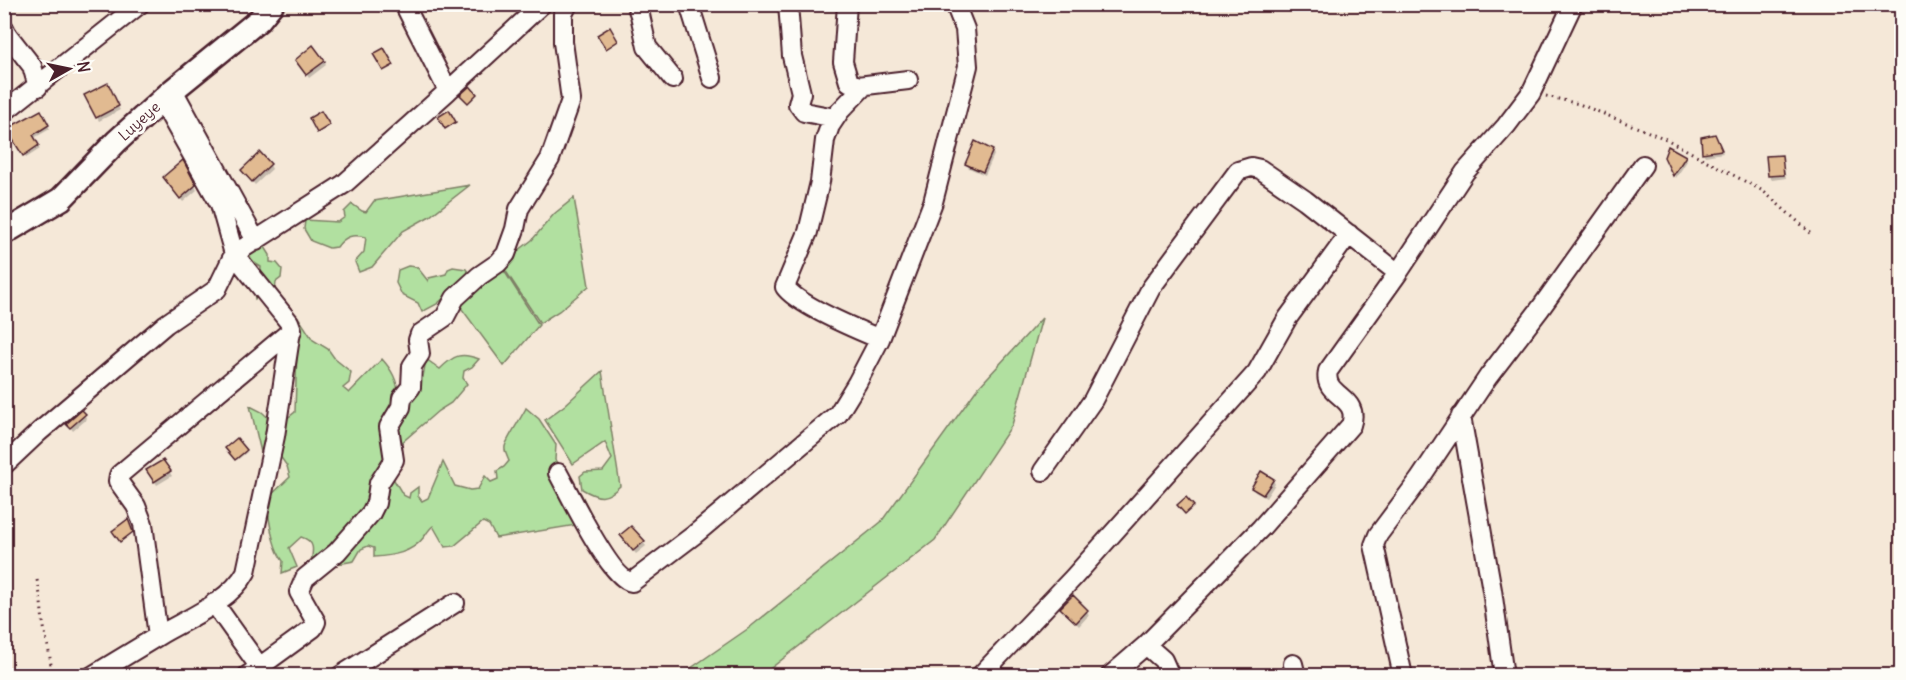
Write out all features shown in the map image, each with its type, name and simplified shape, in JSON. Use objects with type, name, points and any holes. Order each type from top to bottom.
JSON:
[{"type":"street","name":"Luyeye","points":[[4,233],[61,199],[117,141],[168,95],[259,20],[272,4]]},
{"type":"street","points":[[404,4],[448,91]]},
{"type":"street","points":[[4,465],[39,432],[166,324],[217,289],[234,254],[344,184],[542,4]]},
{"type":"street","points":[[214,603],[258,673],[313,628],[316,622],[299,592],[300,585],[305,578],[337,552],[371,513],[376,503],[379,483],[394,460],[389,427],[401,407],[402,398],[411,387],[412,366],[420,354],[418,340],[420,334],[445,317],[455,298],[506,254],[515,230],[519,209],[550,159],[571,100],[563,42],[562,14],[568,4]]},
{"type":"street","points":[[636,4],[647,47],[673,79]]},
{"type":"street","points":[[689,4],[712,78]]},
{"type":"street","points":[[788,4],[792,56],[801,93],[798,104],[804,112],[835,118]]},
{"type":"street","points":[[847,4],[844,50],[846,78],[855,86],[908,80]]},
{"type":"street","points":[[558,473],[593,539],[623,579],[632,582],[694,535],[838,414],[880,339],[933,202],[968,66],[965,29],[955,4]]},
{"type":"street","points":[[1110,675],[1146,645],[1262,528],[1351,424],[1354,416],[1353,408],[1330,386],[1327,378],[1328,371],[1398,273],[1465,172],[1506,126],[1531,93],[1573,4]]},
{"type":"street","points":[[4,112],[39,87],[128,8]]},
{"type":"street","points":[[4,28],[32,66],[39,87]]},
{"type":"street","points":[[864,86],[830,126],[825,140],[820,182],[808,232],[785,287],[802,302],[880,339]]},
{"type":"street","points":[[168,95],[256,240]]},
{"type":"street","points":[[92,675],[192,618],[235,587],[246,572],[275,436],[292,328],[234,254],[220,204],[168,95]]},
{"type":"street","points":[[1403,675],[1390,627],[1374,545],[1377,535],[1419,480],[1488,376],[1540,309],[1643,165]]},
{"type":"street","points":[[1043,471],[1093,400],[1151,288],[1238,171],[1251,166],[1260,169],[1305,200],[1398,273]]},
{"type":"street","points":[[980,675],[1073,578],[1257,372],[1287,319],[1349,234]]},
{"type":"street","points":[[158,636],[143,524],[136,506],[118,481],[119,475],[291,331]]},
{"type":"street","points":[[1461,416],[1492,590],[1504,675]]},
{"type":"street","points":[[340,675],[455,603]]},
{"type":"street","points":[[1146,645],[1163,660],[1170,675]]},
{"type":"path","points":[[1531,93],[1579,104],[1666,139],[1763,191],[1813,236]]},
{"type":"path","points":[[37,580],[42,597],[42,613],[52,675]]},
{"type":"green space","points":[[470,185],[430,216],[403,231],[372,267],[359,272],[355,262],[364,252],[366,237],[349,237],[337,247],[329,248],[311,241],[304,229],[305,220],[338,222],[345,217],[344,212],[352,204],[366,212],[374,201]]},
{"type":"green space","points":[[574,198],[589,286],[559,311],[540,323],[501,264],[532,240],[554,214]]},
{"type":"green space","points":[[265,247],[270,255],[270,262],[277,263],[282,269],[281,278],[276,282],[275,292],[265,292],[255,299],[261,267],[251,261],[243,271],[230,274],[246,250]]},
{"type":"green space","points":[[408,266],[417,267],[428,281],[429,278],[446,274],[448,269],[453,267],[466,269],[470,275],[437,304],[422,312],[418,303],[402,295],[396,283],[398,270]]},
{"type":"green space","points":[[501,266],[539,325],[504,366],[456,301]]},
{"type":"green space","points":[[298,317],[313,340],[328,349],[335,359],[351,372],[349,383],[343,388],[349,393],[382,359],[394,376],[399,395],[415,375],[423,377],[426,359],[440,369],[458,356],[479,359],[472,367],[464,371],[463,378],[467,384],[451,403],[438,411],[399,445],[388,470],[403,495],[409,498],[410,493],[418,487],[418,496],[422,501],[428,498],[443,462],[455,486],[470,490],[478,489],[485,476],[491,482],[498,479],[497,471],[509,461],[505,450],[506,444],[526,408],[539,419],[556,445],[555,460],[581,494],[595,522],[496,538],[489,525],[483,522],[454,546],[445,547],[433,526],[414,547],[401,553],[374,557],[374,548],[368,546],[361,549],[354,561],[310,569],[312,546],[307,539],[301,537],[289,548],[297,567],[282,573],[283,561],[273,540],[266,500],[290,477],[287,466],[277,452],[264,465],[250,406],[262,412],[277,426],[295,412]]},
{"type":"green space","points":[[1042,318],[1012,425],[935,540],[762,675],[681,675],[749,628],[881,522],[977,389]]},
{"type":"green space","points":[[602,371],[620,486],[611,494],[598,496],[582,489],[580,476],[585,472],[603,471],[612,459],[605,442],[573,464],[545,420]]},
{"type":"building","points":[[610,27],[618,41],[606,49],[597,35]]},
{"type":"building","points":[[313,45],[325,61],[306,75],[295,60]]},
{"type":"building","points":[[384,48],[394,65],[383,71],[373,54]]},
{"type":"building","points":[[108,83],[119,106],[96,118],[84,95]]},
{"type":"building","points":[[470,86],[477,94],[468,103],[460,95]]},
{"type":"building","points":[[41,110],[49,125],[33,135],[39,145],[23,156],[6,129]]},
{"type":"building","points":[[449,110],[456,122],[445,129],[438,117]]},
{"type":"building","points":[[321,111],[330,125],[317,133],[309,118]]},
{"type":"building","points":[[1715,134],[1722,150],[1702,153],[1701,137]]},
{"type":"building","points":[[975,141],[993,150],[983,172],[965,164]]},
{"type":"building","points":[[1668,146],[1686,156],[1673,176],[1664,157]]},
{"type":"building","points":[[260,152],[271,164],[252,182],[241,170]]},
{"type":"building","points":[[1782,155],[1784,175],[1768,176],[1766,156]]},
{"type":"building","points":[[183,160],[196,185],[180,199],[163,177]]},
{"type":"building","points":[[82,410],[86,414],[70,428],[66,424]]},
{"type":"building","points":[[237,438],[247,450],[235,460],[225,448]]},
{"type":"building","points":[[163,460],[171,471],[154,482],[146,470]]},
{"type":"building","points":[[1261,471],[1274,479],[1263,495],[1251,488]]},
{"type":"building","points":[[1186,497],[1194,506],[1185,514],[1177,505]]},
{"type":"building","points":[[128,519],[133,532],[120,542],[112,531]]},
{"type":"building","points":[[631,526],[645,541],[633,551],[620,535]]},
{"type":"building","points":[[1073,595],[1088,610],[1076,623],[1060,608]]}]
